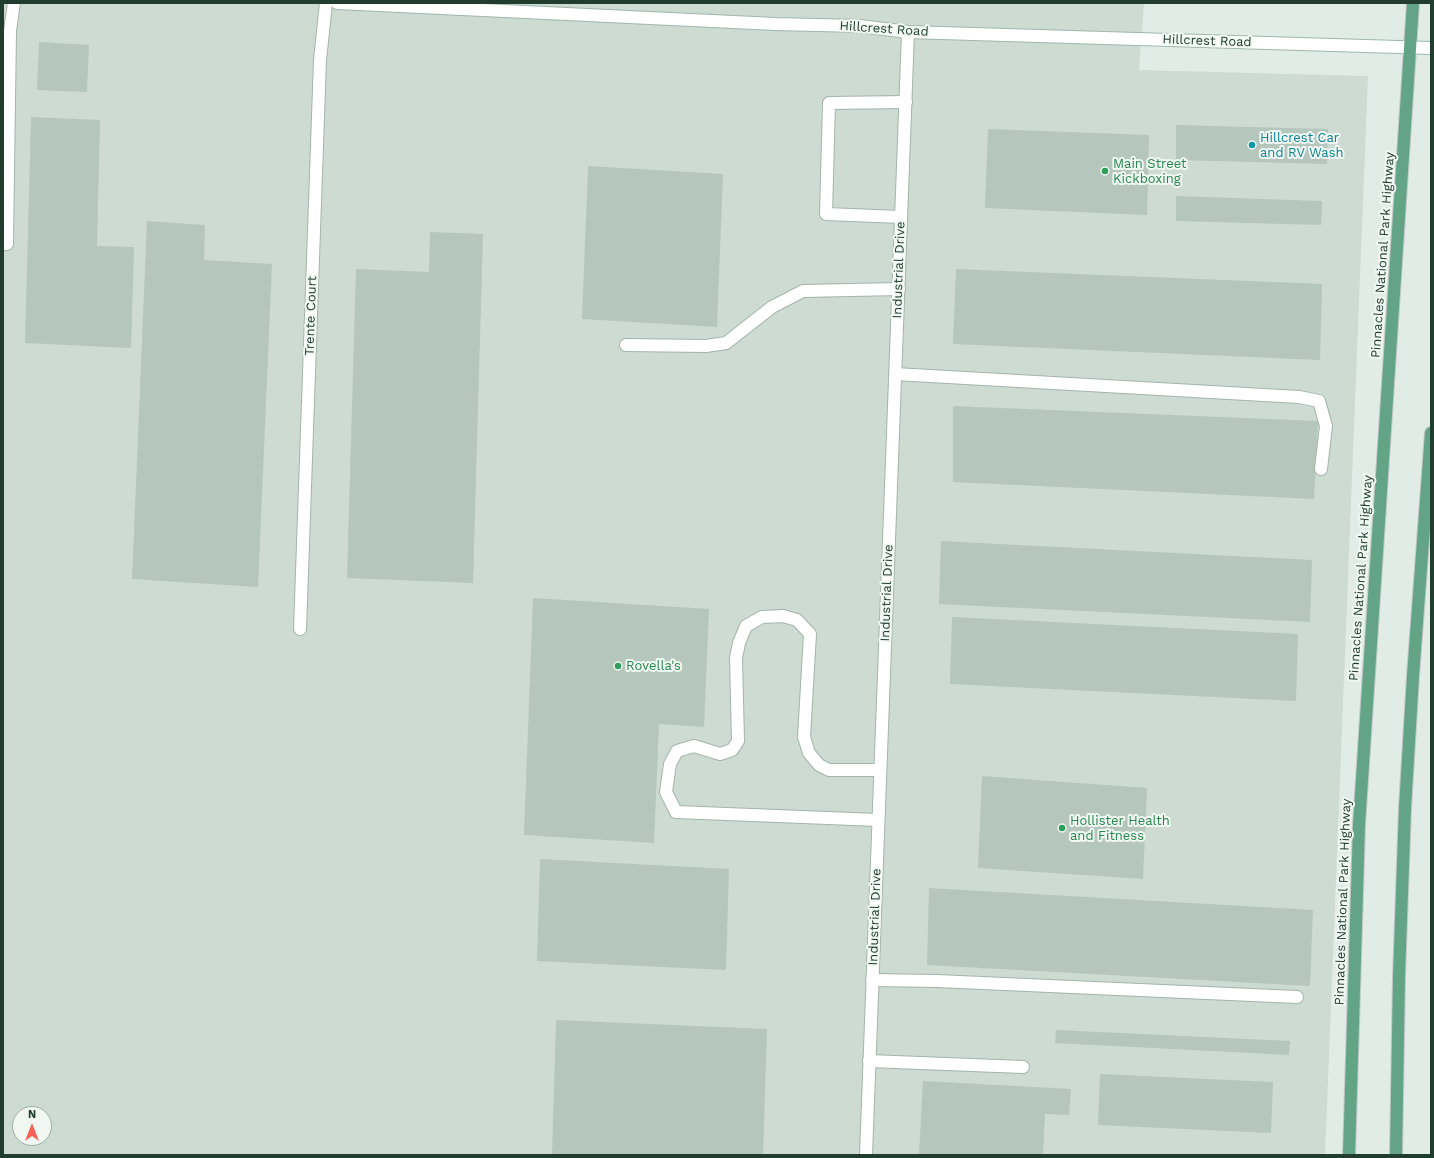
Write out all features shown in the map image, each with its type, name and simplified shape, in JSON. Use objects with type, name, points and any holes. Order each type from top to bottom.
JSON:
[{"type":"main road","name":"Pinnacles National Park Highway","points":[[1349,1155],[1359,825],[1413,3]]},
{"type":"main road","points":[[1396,1155],[1399,976],[1406,808],[1413,676],[1431,433]]},
{"type":"street","points":[[3,244],[7,244],[10,31],[14,3]]},
{"type":"street","name":"Trente Court","points":[[300,629],[320,60],[326,3]]},
{"type":"street","name":"Hillcrest Road","points":[[337,3],[774,24],[860,26],[908,32],[1431,48]]},
{"type":"street","name":"Industrial Drive","points":[[866,1155],[908,32]]},
{"type":"street","points":[[901,217],[826,214],[829,103],[906,102]]},
{"type":"street","points":[[626,345],[706,346],[726,342],[772,307],[803,291],[899,289]]},
{"type":"street","points":[[895,374],[1300,397],[1319,401],[1326,426],[1321,470]]},
{"type":"street","points":[[878,820],[676,812],[666,792],[670,764],[677,751],[694,746],[720,754],[732,750],[738,741],[736,658],[739,643],[746,626],[762,617],[783,616],[797,620],[810,634],[804,737],[809,752],[818,765],[829,770],[880,770]]},
{"type":"street","points":[[872,980],[938,981],[1297,997]]},
{"type":"street","points":[[869,1061],[1023,1067]]},
{"type":"shaded area","points":[[3,3],[1144,3],[1139,70],[1368,76],[1325,1155],[3,1155]]},
{"type":"building","points":[[39,42],[89,45],[87,92],[37,90]]},
{"type":"building","points":[[31,117],[100,120],[97,246],[134,247],[131,348],[25,343]]},
{"type":"building","name":"Hillcrest Car and RV Wash","points":[[1176,125],[1328,129],[1327,164],[1176,160]]},
{"type":"building","points":[[988,129],[1149,135],[1147,215],[985,208]]},
{"type":"building","points":[[588,166],[723,174],[717,327],[582,319]]},
{"type":"building","points":[[1176,196],[1322,201],[1321,225],[1176,221]]},
{"type":"building","points":[[147,221],[205,225],[204,260],[272,264],[258,587],[132,579]]},
{"type":"building","points":[[430,232],[483,234],[473,583],[347,578],[356,269],[429,272]]},
{"type":"building","points":[[956,269],[1322,284],[1320,360],[953,344]]},
{"type":"building","points":[[953,406],[1318,421],[1314,499],[953,482]]},
{"type":"building","points":[[941,541],[1312,560],[1310,622],[939,604]]},
{"type":"building","name":"Rovella's","points":[[533,598],[709,609],[704,727],[659,724],[654,843],[524,835]]},
{"type":"building","points":[[952,617],[1298,634],[1296,701],[950,684]]},
{"type":"building","name":"Hollister Health and Fitness","points":[[982,776],[1147,788],[1143,879],[978,868]]},
{"type":"building","points":[[540,859],[729,869],[726,970],[537,961]]},
{"type":"building","points":[[929,888],[1313,910],[1310,986],[927,965]]},
{"type":"building","points":[[556,1020],[767,1029],[763,1155],[552,1155]]},
{"type":"building","points":[[1056,1030],[1290,1041],[1289,1055],[1055,1043]]},
{"type":"building","points":[[1100,1074],[1273,1082],[1271,1133],[1098,1125]]},
{"type":"building","points":[[923,1081],[1071,1089],[1069,1115],[1045,1114],[1043,1155],[919,1155]]},
{"type":"place","name":"Hillcrest Car and RV Wash","points":[[1252,145]]},
{"type":"place","name":"Main Street Kickboxing","points":[[1105,171]]},
{"type":"place","name":"Rovella's","points":[[618,666]]},
{"type":"place","name":"Hollister Health and Fitness","points":[[1062,828]]}]
